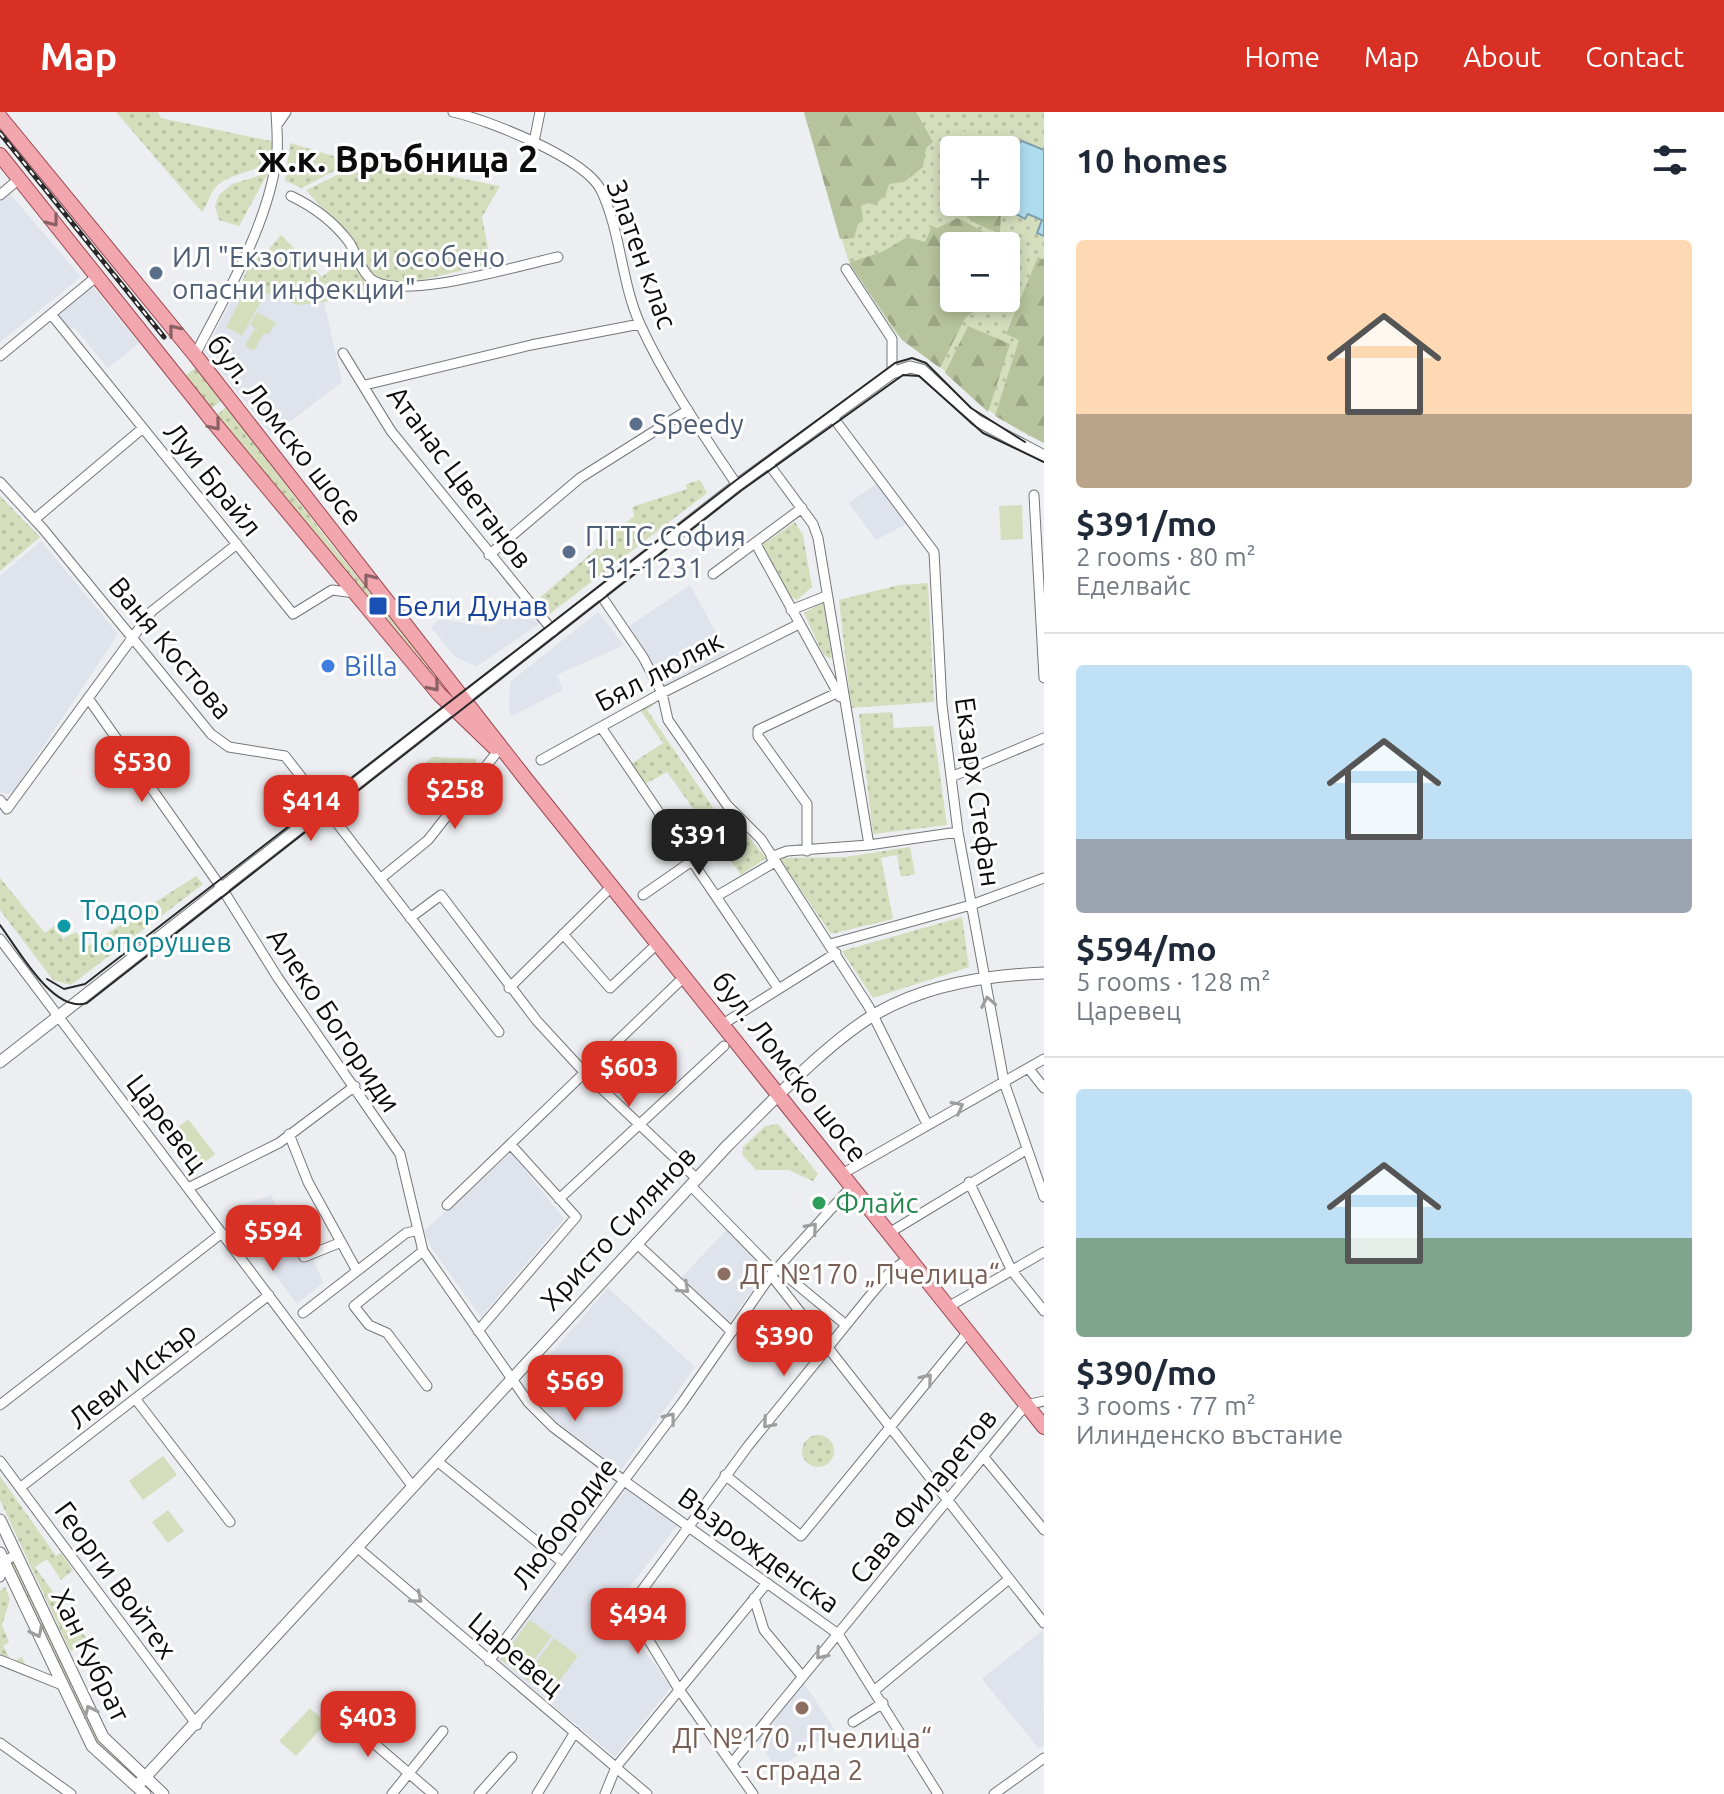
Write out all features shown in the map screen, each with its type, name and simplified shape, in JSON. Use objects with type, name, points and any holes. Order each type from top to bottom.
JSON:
[{"type":"main road","name":"бул. Ломско шосе","points":[[0,117],[195,355],[459,705],[525,778]]},
{"type":"main road","name":"бул. Ломско шосе","points":[[0,155],[96,277],[358,595],[525,778],[781,1094],[1044,1427]]},
{"type":"street","points":[[195,355],[243,261],[257,224],[276,166],[276,112]]},
{"type":"street","points":[[277,125],[286,112]]},
{"type":"street","name":"Златен клас","points":[[453,112],[496,125],[534,142],[577,167],[600,188],[640,324],[688,410],[737,485]]},
{"type":"street","points":[[534,142],[540,112]]},
{"type":"street","points":[[0,195],[19,179]]},
{"type":"street","points":[[291,196],[323,215],[348,242],[369,276],[388,286],[416,289],[558,257]]},
{"type":"street","points":[[846,269],[892,339],[892,373]]},
{"type":"street","points":[[0,356],[96,277]]},
{"type":"street","name":"Луи Брайл","points":[[51,314],[293,614],[305,610],[332,590],[358,595]]},
{"type":"street","points":[[365,385],[531,345],[640,324]]},
{"type":"street","name":"Атанас Цветанов","points":[[343,353],[391,431],[553,631]]},
{"type":"street","points":[[0,1062],[737,485],[892,373],[910,367],[922,370],[976,420],[1044,456]]},
{"type":"street","points":[[489,555],[580,478],[688,410]]},
{"type":"street","name":"Екзарх Стефан","points":[[832,416],[934,552],[942,705],[958,832],[1004,1082],[1044,1195]]},
{"type":"street","points":[[35,519],[143,428]]},
{"type":"street","points":[[768,463],[802,508],[818,538],[840,691],[869,845]]},
{"type":"street","name":"Ваня Костова","points":[[0,482],[35,519],[211,734],[229,747],[285,756],[499,1032]]},
{"type":"street","points":[[1034,495],[1044,678]]},
{"type":"street","points":[[713,574],[802,508]]},
{"type":"street","points":[[0,800],[7,809],[132,636],[163,601],[237,544]]},
{"type":"street","points":[[756,544],[840,691]]},
{"type":"street","points":[[600,594],[643,657],[662,693],[668,720],[727,805],[761,839],[836,953],[874,1015],[927,1124]]},
{"type":"street","points":[[791,610],[826,596]]},
{"type":"street","name":"Бял люляк","points":[[541,760],[662,693],[799,624]]},
{"type":"street","points":[[807,851],[807,804],[758,736],[760,728],[840,691]]},
{"type":"street","name":"Алеко Богориди","points":[[88,698],[223,890],[278,978],[355,1086],[403,1163],[410,1232],[511,1381]]},
{"type":"street","points":[[601,727],[778,988]]},
{"type":"street","points":[[951,777],[1044,738]]},
{"type":"street","points":[[380,879],[428,840],[498,751]]},
{"type":"street","points":[[643,895],[735,831]]},
{"type":"street","points":[[717,896],[773,860],[778,853],[869,845],[958,832]]},
{"type":"street","points":[[830,944],[971,905],[1044,878]]},
{"type":"street","points":[[509,988],[612,886]]},
{"type":"street","points":[[410,918],[441,895],[508,981],[509,988],[584,1072],[693,1182],[774,1272],[827,1351],[1044,1623]]},
{"type":"street","points":[[563,934],[610,988],[658,943]]},
{"type":"street","name":"Царевец","points":[[0,939],[413,1487]]},
{"type":"street","points":[[723,1024],[836,953]]},
{"type":"street","name":"Христо Силянов","points":[[139,1788],[636,1243],[781,1094],[874,1015],[925,993],[983,977],[1044,973]]},
{"type":"street","points":[[447,1205],[512,1146],[685,976]]},
{"type":"street","points":[[559,1199],[724,1046]]},
{"type":"street","points":[[842,1174],[1044,1059]]},
{"type":"street","points":[[1029,1069],[1044,1088]]},
{"type":"street","points":[[188,1188],[235,1167],[289,1134],[355,1086]]},
{"type":"street","points":[[289,1134],[308,1182],[357,1271]]},
{"type":"street","points":[[478,1331],[576,1217],[512,1146]]},
{"type":"street","points":[[889,1233],[1026,1150]]},
{"type":"street","points":[[969,1182],[1012,1271],[1044,1311]]},
{"type":"street","name":"Любородие","points":[[489,1661],[774,1272],[852,1186]]},
{"type":"street","points":[[303,1313],[410,1232]]},
{"type":"street","points":[[0,1405],[222,1233]]},
{"type":"street","points":[[304,1257],[339,1243]]},
{"type":"street","points":[[636,1243],[732,1332]]},
{"type":"street","points":[[423,1251],[354,1306],[369,1325],[387,1333],[427,1386]]},
{"type":"street","points":[[948,1307],[1044,1252]]},
{"type":"street","points":[[753,1794],[678,1688],[629,1608],[725,1475],[890,1272],[909,1258]]},
{"type":"street","points":[[774,1272],[846,1325]]},
{"type":"street","name":"Леви Искър","points":[[21,1487],[137,1401],[269,1295]]},
{"type":"street","points":[[725,1475],[801,1536],[968,1332]]},
{"type":"street","name":"Възрожденска","points":[[511,1381],[540,1416],[623,1480],[838,1634],[938,1794]]},
{"type":"street","points":[[137,1401],[230,1522]]},
{"type":"street","points":[[1026,1405],[1044,1401]]},
{"type":"street","name":"Сава Филаретов","points":[[732,1763],[1026,1405]]},
{"type":"street","points":[[983,1456],[1044,1530]]},
{"type":"street","name":"Георги Войтех","points":[[0,1461],[197,1725]]},
{"type":"street","points":[[437,1461],[562,1562]]},
{"type":"street","name":"Хан Кубрат","points":[[0,1520],[103,1737],[139,1788]]},
{"type":"street","name":"Царевец","points":[[358,1548],[647,1794]]},
{"type":"street","points":[[3,1569],[16,1555]]},
{"type":"street","name":"Хан Кубрат","points":[[3,1569],[92,1746],[139,1788],[163,1794]]},
{"type":"street","points":[[875,1690],[1009,1579]]},
{"type":"street","points":[[605,1794],[616,1767],[767,1583]]},
{"type":"street","points":[[754,1598],[764,1630],[802,1676]]},
{"type":"street","points":[[0,1660],[62,1685]]},
{"type":"street","points":[[853,1722],[883,1703]]},
{"type":"street","points":[[348,1721],[433,1794]]},
{"type":"street","points":[[392,1794],[443,1731]]},
{"type":"street","points":[[537,1794],[575,1732]]},
{"type":"street","points":[[0,1743],[71,1794]]},
{"type":"street","points":[[479,1794],[512,1757]]},
{"type":"street","points":[[994,1794],[1044,1758]]},
{"type":"shaded area","points":[[10,194],[81,277],[0,342],[0,202]]},
{"type":"shaded area","points":[[241,284],[297,304],[324,302],[342,382],[272,435],[204,351]]},
{"type":"shaded area","points":[[92,286],[139,343],[108,368],[74,327],[70,330],[58,315]]},
{"type":"shaded area","points":[[877,483],[906,524],[876,540],[849,503]]},
{"type":"shaded area","points":[[41,541],[118,634],[13,792],[7,794],[0,792],[0,576]]},
{"type":"shaded area","points":[[690,585],[730,658],[666,688],[629,626]]},
{"type":"shaded area","points":[[523,602],[542,622],[476,667],[454,656],[431,627],[440,619],[491,627]]},
{"type":"shaded area","points":[[598,612],[624,645],[557,675],[563,690],[512,716],[509,712],[510,682]]},
{"type":"shaded area","points":[[511,1152],[564,1219],[481,1317],[432,1249],[424,1231]]},
{"type":"shaded area","points":[[271,1195],[300,1261],[313,1258],[323,1283],[297,1304],[227,1210]]},
{"type":"shaded area","name":"ДГ №170 „Пчелица“","points":[[727,1229],[768,1269],[728,1323],[680,1279]]},
{"type":"shaded area","points":[[608,1288],[695,1367],[621,1470],[553,1419],[527,1381]]},
{"type":"shaded area","points":[[623,1486],[677,1526],[613,1608],[671,1687],[615,1757],[496,1658]]},
{"type":"shaded area","points":[[1043,1630],[1044,1745],[1039,1749],[982,1679]]},
{"type":"shaded area","name":"ДГ №170 „Пчелица“ - сграда 2","points":[[804,1683],[835,1730],[777,1769],[757,1740]]},
{"type":"green space","points":[[116,112],[158,112],[161,118],[275,142],[276,153],[257,168],[219,184],[202,212]]},
{"type":"green space","points":[[804,112],[1044,112],[1044,443],[998,417],[894,331],[849,263]]},
{"type":"green space","points":[[804,112],[916,112],[933,142],[926,148],[923,167],[904,182],[889,184],[886,194],[875,205],[868,203],[861,206],[863,221],[858,224],[854,238],[840,239]]},
{"type":"green space","points":[[957,128],[973,136],[952,136]]},
{"type":"green space","points":[[290,143],[340,158],[336,170],[302,188],[285,181]]},
{"type":"green space","points":[[369,160],[500,186],[482,217],[491,264],[324,302],[298,305],[241,284],[256,249],[268,250],[281,235],[322,277],[357,248],[306,190]]},
{"type":"green space","points":[[268,173],[239,226],[219,220],[215,206],[219,195],[232,184]]},
{"type":"green space","points":[[967,216],[1001,216],[1000,232],[980,225]]},
{"type":"green space","points":[[958,218],[984,232],[940,232],[940,312],[973,312],[965,318],[940,368],[902,340],[849,263],[884,251],[907,237],[925,242],[931,229],[928,225],[937,228]]},
{"type":"green space","points":[[1038,257],[1044,260],[1044,443],[995,416],[1019,340],[1006,334],[1015,312],[1020,312],[1020,300]]},
{"type":"green space","points":[[244,293],[261,301],[242,336],[226,327]]},
{"type":"green space","points":[[257,312],[276,323],[268,335],[264,333],[254,351],[245,346],[255,328],[250,325]]},
{"type":"green space","points":[[968,326],[1010,344],[988,412],[945,373]]},
{"type":"green space","points":[[195,368],[221,401],[211,409],[185,376]]},
{"type":"green space","points":[[226,407],[334,548],[447,687],[447,691],[216,416]]},
{"type":"green space","points":[[700,480],[707,493],[547,616],[535,602],[634,516],[632,507],[687,489],[686,484]]},
{"type":"green space","points":[[0,496],[40,537],[0,571]]},
{"type":"green space","points":[[1022,505],[1023,539],[1001,540],[999,506]]},
{"type":"green space","points":[[795,522],[803,535],[812,587],[797,600],[787,595],[762,545]]},
{"type":"green space","points":[[928,583],[934,702],[851,708],[839,600],[899,585]]},
{"type":"green space","points":[[823,602],[830,659],[823,654],[804,613]]},
{"type":"green space","points":[[653,700],[656,703],[647,710],[722,821],[731,815],[766,858],[741,875],[667,772],[645,784],[631,764],[663,743],[639,708]]},
{"type":"green space","points":[[892,712],[894,728],[933,726],[947,825],[873,834],[859,714]]},
{"type":"green space","points":[[432,757],[476,759],[476,765],[452,792],[443,792],[424,765]]},
{"type":"green space","points":[[910,847],[915,874],[901,877],[897,855],[881,858],[893,919],[831,934],[781,861],[783,858],[845,857]]},
{"type":"green space","points":[[196,876],[203,884],[71,985],[53,980],[0,910],[0,878],[45,933],[55,925],[63,938],[76,932],[88,946]]},
{"type":"green space","points":[[962,917],[969,967],[873,998],[842,951]]},
{"type":"green space","points":[[188,1119],[215,1154],[198,1168],[171,1133]]},
{"type":"green space","points":[[778,1124],[818,1174],[813,1181],[789,1170],[756,1170],[742,1154],[743,1147],[765,1126]]},
{"type":"green space","points":[[818,1435],[829,1440],[834,1451],[829,1462],[818,1467],[807,1462],[802,1451],[807,1440]]},
{"type":"green space","points":[[163,1456],[177,1475],[143,1500],[129,1481]]},
{"type":"green space","points":[[0,1476],[56,1556],[61,1553],[73,1570],[61,1580],[47,1559],[35,1567],[89,1642],[70,1651],[0,1500]]},
{"type":"green space","points":[[168,1510],[184,1531],[168,1543],[152,1522]]},
{"type":"green space","points":[[8,1560],[12,1560],[94,1732],[133,1773],[129,1776],[98,1748]]},
{"type":"green space","points":[[5,1587],[10,1599],[2,1625],[9,1642],[3,1646],[12,1662],[22,1657],[25,1664],[48,1676],[0,1659],[0,1591]]},
{"type":"green space","points":[[530,1620],[552,1636],[522,1676],[500,1659]]},
{"type":"green space","points":[[554,1638],[578,1656],[548,1696],[524,1678]]},
{"type":"green space","points":[[310,1708],[326,1723],[296,1756],[279,1741]]},
{"type":"water","points":[[1020,143],[1044,150],[1044,236],[1037,233],[1042,220],[1028,214],[1025,219],[1020,216]]},
{"type":"tram line","points":[[47,979],[64,989],[85,984],[735,481],[895,363],[912,358],[926,363],[971,408],[1025,442]]},
{"type":"tram line","points":[[0,925],[26,963],[49,989],[74,1004],[87,1003],[742,490],[903,375],[919,376],[983,433],[1044,462]]},
{"type":"railway","points":[[0,133],[164,337]]},
{"type":"place","name":"ИЛ \"Екзотични и особено опасни инфекции\"","points":[[156,273]]},
{"type":"place","name":"Speedy","points":[[636,424]]},
{"type":"place","name":"ПТТС София 131-1231","points":[[569,552]]},
{"type":"place","name":"Бели Дунав","points":[[378,606]]},
{"type":"place","name":"Billa","points":[[328,666]]},
{"type":"place","name":"Тодор Попорушев","points":[[64,926]]},
{"type":"place","name":"Флайс","points":[[819,1203]]},
{"type":"place","name":"ДГ №170 „Пчелица“","points":[[724,1274]]},
{"type":"place","name":"ДГ №170 „Пчелица“ - сграда 2","points":[[802,1708]]},
{"type":"district","name":"ж.к. Връбница 2","points":[[398,159]]}]
